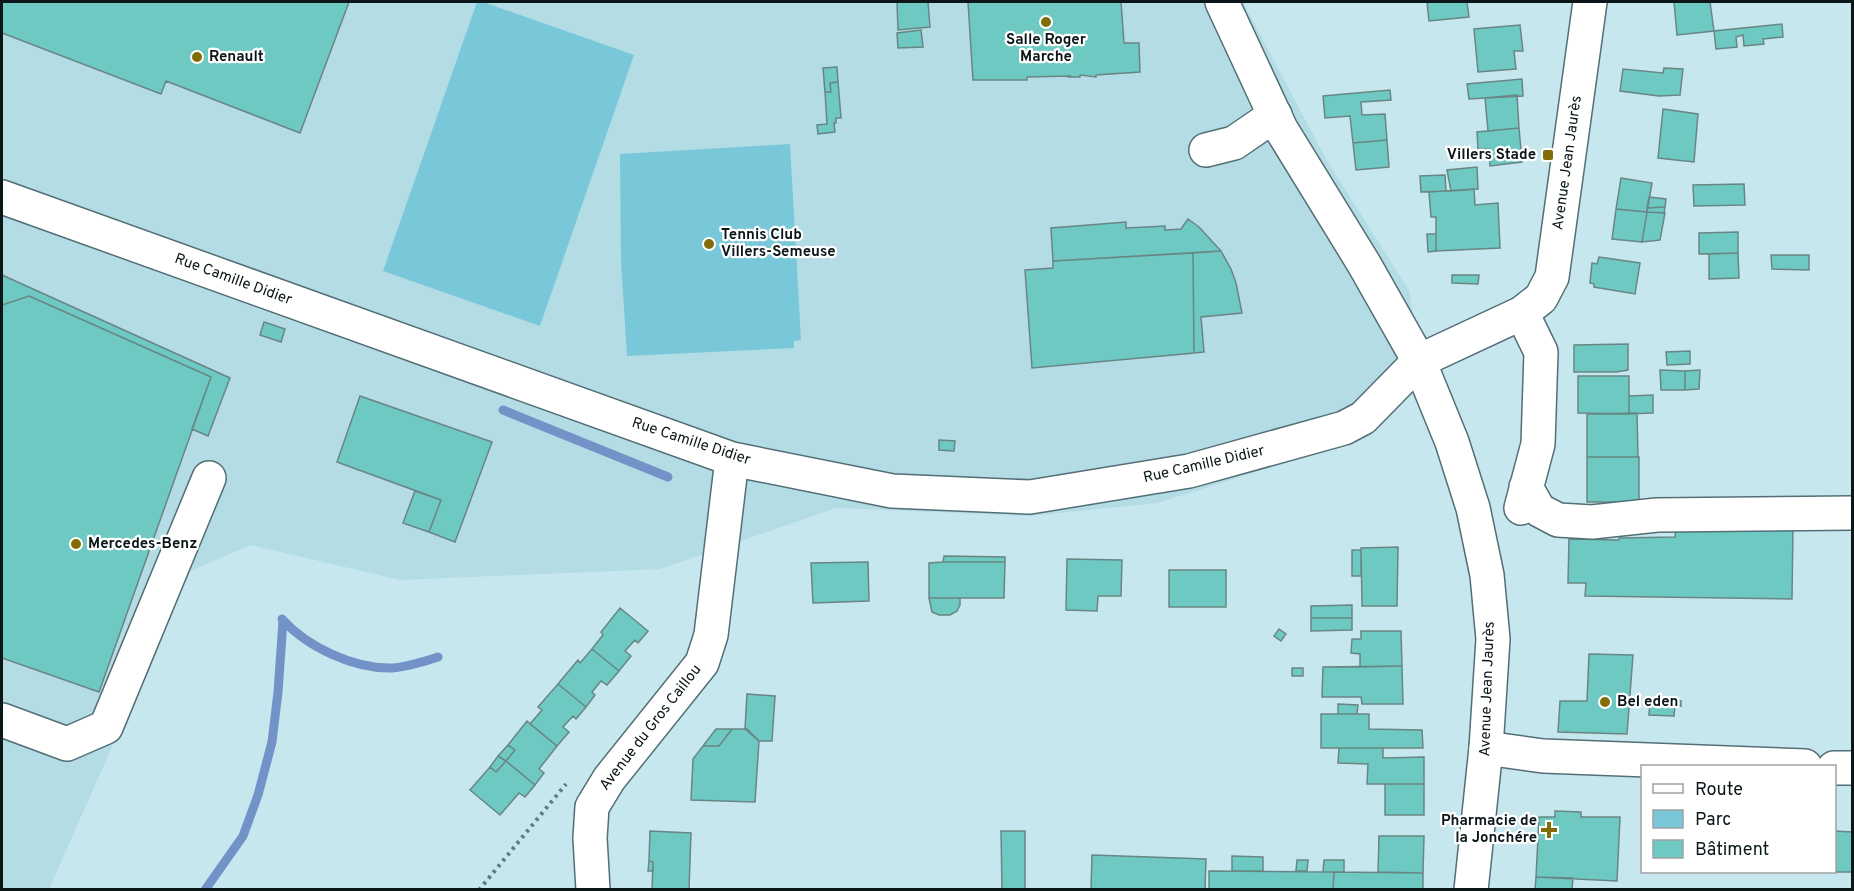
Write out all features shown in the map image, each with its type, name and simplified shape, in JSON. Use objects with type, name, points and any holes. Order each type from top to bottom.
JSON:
[{"type":"street","points":[[1222,2],[1281,129],[1378,286],[1419,361]]},
{"type":"street","name":"Avenue Jean Jaurès","points":[[1471,890],[1486,748],[1492,639],[1487,575],[1473,508],[1452,442],[1419,361],[1522,313],[1541,298],[1552,277],[1590,2]]},
{"type":"street","points":[[1206,150],[1234,143],[1275,115]]},
{"type":"street","name":"Rue Camille Didier","points":[[2,197],[732,459],[892,490],[1030,497],[1190,471],[1344,428],[1363,418],[1419,361]]},
{"type":"street","points":[[1522,313],[1541,352],[1538,444],[1523,500],[1539,510],[1557,520],[1592,522],[1658,515],[1852,513]]},
{"type":"street","name":"Avenue du Gros Caillou","points":[[593,890],[590,838],[592,807],[609,779],[702,663],[711,635],[732,459]]},
{"type":"street","points":[[2,720],[67,744],[106,727],[209,478]]},
{"type":"street","points":[[1486,748],[1543,756],[1779,765]]},
{"type":"street","points":[[1836,768],[1852,768]]},
{"type":"path","points":[[479,890],[568,782]]},
{"type":"shaded area","points":[[2,2],[1243,2],[1326,159],[1410,292],[1414,325],[1411,357],[1351,434],[1304,457],[1157,503],[1030,516],[836,508],[660,569],[400,580],[251,545],[190,571],[49,889],[2,890]]},
{"type":"green space","points":[[477,2],[483,2],[634,55],[540,326],[383,271]]},
{"type":"green space","name":"Tennis Club Villers-Semeuse","points":[[790,144],[801,340],[794,341],[794,348],[627,356],[621,262],[620,154]]},
{"type":"building","name":"Renault","points":[[2,2],[349,2],[300,133],[166,81],[161,94],[2,33]]},
{"type":"building","points":[[897,2],[928,2],[930,27],[898,30]]},
{"type":"building","name":"Salle Roger Marche","points":[[968,2],[1121,2],[1124,43],[1139,43],[1140,72],[1096,75],[1096,77],[1080,75],[1080,77],[1027,77],[1027,80],[973,80]]},
{"type":"building","points":[[1427,2],[1467,2],[1469,17],[1429,21]]},
{"type":"building","points":[[1674,2],[1710,2],[1714,31],[1677,35]]},
{"type":"building","points":[[1782,24],[1783,37],[1763,39],[1764,44],[1744,46],[1743,35],[1736,37],[1737,47],[1716,49],[1714,31]]},
{"type":"building","points":[[1520,25],[1523,51],[1514,51],[1516,69],[1478,72],[1474,29]]},
{"type":"building","points":[[921,30],[923,47],[898,48],[897,33]]},
{"type":"building","points":[[837,67],[838,82],[830,83],[831,92],[825,92],[823,68]]},
{"type":"building","points":[[1664,68],[1683,69],[1680,95],[1659,96],[1620,91],[1623,69],[1663,73]]},
{"type":"building","points":[[1522,79],[1523,96],[1469,99],[1467,84]]},
{"type":"building","points":[[838,82],[841,118],[836,118],[835,132],[818,134],[817,125],[827,124],[825,92],[831,92],[830,83]]},
{"type":"building","points":[[1390,90],[1391,100],[1361,102],[1362,115],[1385,114],[1387,140],[1353,143],[1350,116],[1325,118],[1323,96]]},
{"type":"building","points":[[1517,95],[1519,128],[1488,131],[1485,98]]},
{"type":"building","points":[[1663,109],[1698,114],[1694,162],[1658,158]]},
{"type":"building","points":[[1519,128],[1522,162],[1490,166],[1489,149],[1478,149],[1477,132]]},
{"type":"building","points":[[1387,140],[1389,167],[1356,170],[1353,143]]},
{"type":"building","points":[[1477,167],[1478,189],[1451,191],[1447,170]]},
{"type":"building","points":[[1445,175],[1446,191],[1421,192],[1420,176]]},
{"type":"building","points":[[1621,178],[1652,183],[1647,212],[1616,209]]},
{"type":"building","points":[[1744,184],[1745,205],[1694,206],[1693,185]]},
{"type":"building","points":[[1474,189],[1475,205],[1498,203],[1500,248],[1436,251],[1436,217],[1431,217],[1429,192]]},
{"type":"building","points":[[1649,197],[1666,199],[1665,207],[1647,208]]},
{"type":"building","points":[[1665,207],[1664,213],[1647,212],[1647,208]]},
{"type":"building","points":[[1616,209],[1647,212],[1642,242],[1612,239]]},
{"type":"building","points":[[1647,212],[1665,213],[1660,240],[1642,242]]},
{"type":"building","points":[[1188,219],[1199,227],[1221,251],[1053,261],[1051,228],[1126,222],[1126,228],[1165,226],[1165,230],[1181,229]]},
{"type":"building","points":[[1738,232],[1738,253],[1699,254],[1699,233]]},
{"type":"building","points":[[1427,234],[1436,234],[1436,251],[1428,252]]},
{"type":"building","points":[[1221,251],[1236,283],[1242,313],[1201,317],[1204,352],[1194,353],[1193,253]]},
{"type":"building","points":[[1193,253],[1194,353],[1032,368],[1025,270],[1053,268],[1053,261]]},
{"type":"building","points":[[1738,253],[1739,278],[1709,279],[1709,254]]},
{"type":"building","points":[[1771,255],[1809,255],[1809,270],[1772,269]]},
{"type":"building","points":[[1599,257],[1640,263],[1635,294],[1594,287],[1594,284],[1590,283],[1592,263],[1597,264]]},
{"type":"building","points":[[2,275],[230,378],[208,436],[192,429],[211,377],[29,296],[2,305]]},
{"type":"building","points":[[1452,275],[1479,275],[1478,284],[1452,283]]},
{"type":"building","name":"Mercedes-Benz","points":[[29,296],[211,377],[99,692],[2,658],[2,305]]},
{"type":"building","points":[[264,322],[285,329],[281,342],[260,335]]},
{"type":"building","points":[[1628,344],[1628,370],[1574,372],[1574,345]]},
{"type":"building","points":[[1690,351],[1690,364],[1667,365],[1666,352]]},
{"type":"building","points":[[1660,370],[1685,371],[1685,390],[1661,390]]},
{"type":"building","points":[[1700,370],[1699,389],[1685,390],[1685,371]]},
{"type":"building","points":[[1578,376],[1629,376],[1629,414],[1578,413]]},
{"type":"building","points":[[1653,395],[1653,413],[1629,414],[1629,396]]},
{"type":"building","points":[[360,396],[492,442],[455,542],[429,532],[441,500],[337,462]]},
{"type":"building","points":[[1637,413],[1638,457],[1587,457],[1587,414]]},
{"type":"building","points":[[939,440],[955,441],[954,451],[939,450]]},
{"type":"building","points":[[1587,457],[1639,457],[1639,502],[1587,502]]},
{"type":"building","points":[[415,491],[441,500],[429,532],[403,523]]},
{"type":"building","points":[[1676,523],[1793,525],[1792,599],[1585,596],[1586,583],[1568,583],[1569,539],[1619,540],[1619,538],[1675,537]]},
{"type":"building","points":[[1398,547],[1397,606],[1362,606],[1361,548]]},
{"type":"building","points":[[1352,550],[1361,550],[1361,576],[1352,576]]},
{"type":"building","points":[[944,556],[1005,557],[1005,562],[943,562]]},
{"type":"building","points":[[1067,559],[1122,560],[1121,596],[1098,596],[1097,611],[1066,610]]},
{"type":"building","points":[[868,562],[869,601],[813,603],[811,563]]},
{"type":"building","points":[[1005,562],[1004,598],[929,598],[929,563]]},
{"type":"building","points":[[1169,570],[1226,570],[1226,607],[1169,607]]},
{"type":"building","points":[[929,598],[960,598],[960,605],[957,611],[950,615],[939,615],[932,612]]},
{"type":"building","points":[[1352,605],[1352,618],[1311,618],[1311,606]]},
{"type":"building","points":[[620,608],[648,631],[638,643],[635,640],[625,651],[631,656],[619,671],[592,649],[603,635],[601,632]]},
{"type":"building","points":[[1311,618],[1352,618],[1352,630],[1311,631]]},
{"type":"building","points":[[1279,629],[1286,634],[1281,641],[1274,636]]},
{"type":"building","points":[[1361,631],[1401,631],[1402,666],[1360,667],[1360,654],[1351,653],[1352,639],[1361,639]]},
{"type":"building","points":[[592,649],[619,671],[607,685],[601,681],[592,692],[595,695],[586,707],[558,684],[578,660],[580,663]]},
{"type":"building","points":[[1589,654],[1633,655],[1627,734],[1558,732],[1560,701],[1587,701]]},
{"type":"building","points":[[1402,666],[1403,704],[1362,704],[1361,697],[1322,697],[1323,667]]},
{"type":"building","points":[[1292,668],[1303,668],[1303,676],[1292,676]]},
{"type":"building","points":[[558,684],[586,707],[576,719],[573,716],[563,727],[569,732],[557,746],[530,724],[542,710],[538,707]]},
{"type":"building","points":[[747,694],[775,696],[772,741],[759,741],[745,729]]},
{"type":"building","points":[[1650,700],[1681,701],[1681,706],[1675,705],[1674,716],[1649,715]]},
{"type":"building","points":[[1338,704],[1358,705],[1357,714],[1338,714]]},
{"type":"building","points":[[1321,714],[1369,714],[1369,729],[1422,730],[1423,748],[1321,748]]},
{"type":"building","points":[[527,721],[557,746],[539,769],[544,773],[535,785],[506,761],[515,750],[508,745]]},
{"type":"building","points":[[716,729],[732,729],[719,746],[703,746]]},
{"type":"building","points":[[732,729],[747,729],[759,741],[755,802],[691,800],[693,759],[703,746],[719,746]]},
{"type":"building","points":[[508,745],[515,750],[506,761],[498,756]]},
{"type":"building","points":[[1339,748],[1383,748],[1383,758],[1424,757],[1424,784],[1367,784],[1368,764],[1338,763]]},
{"type":"building","points":[[498,756],[506,761],[496,772],[490,767]]},
{"type":"building","points":[[506,761],[535,785],[525,797],[519,793],[500,815],[470,790],[490,767],[496,772]]},
{"type":"building","points":[[1385,784],[1424,784],[1424,815],[1385,815]]},
{"type":"building","points":[[1555,811],[1581,812],[1581,817],[1620,817],[1617,881],[1536,877],[1539,817],[1555,817]]},
{"type":"building","points":[[650,831],[691,833],[689,890],[652,890],[653,862],[649,861]]},
{"type":"building","points":[[1001,831],[1025,831],[1025,890],[1002,890]]},
{"type":"building","points":[[1836,831],[1852,832],[1852,872],[1836,872]]},
{"type":"building","points":[[1379,836],[1424,836],[1423,873],[1378,872]]},
{"type":"building","points":[[1092,855],[1206,859],[1205,890],[1091,890]]},
{"type":"building","points":[[1232,856],[1263,857],[1263,871],[1232,871]]},
{"type":"building","points":[[1297,860],[1308,860],[1307,871],[1296,871]]},
{"type":"building","points":[[1324,860],[1344,860],[1344,872],[1323,872]]},
{"type":"building","points":[[649,861],[653,862],[653,871],[648,871]]},
{"type":"building","points":[[1209,871],[1334,872],[1333,890],[1209,890]]},
{"type":"building","points":[[1334,872],[1423,873],[1423,890],[1333,890]]},
{"type":"building","points":[[1536,877],[1573,878],[1572,890],[1535,890]]},
{"type":"waterway","points":[[503,410],[668,477]]},
{"type":"waterway","points":[[282,619],[304,639],[332,654],[362,665],[392,668],[438,657]]},
{"type":"waterway","points":[[205,890],[243,836],[258,795],[272,742],[283,621]]},
{"type":"place","name":"Salle Roger Marche","points":[[1046,22]]},
{"type":"place","name":"Renault","points":[[197,57]]},
{"type":"place","name":"Villers Stade","points":[[1548,155]]},
{"type":"place","name":"Tennis Club Villers-Semeuse","points":[[709,244]]},
{"type":"place","name":"Mercedes-Benz","points":[[76,544]]},
{"type":"place","name":"Bel eden","points":[[1605,702]]},
{"type":"place","name":"Pharmacie de la Jonchére","points":[[1549,830]]}]
